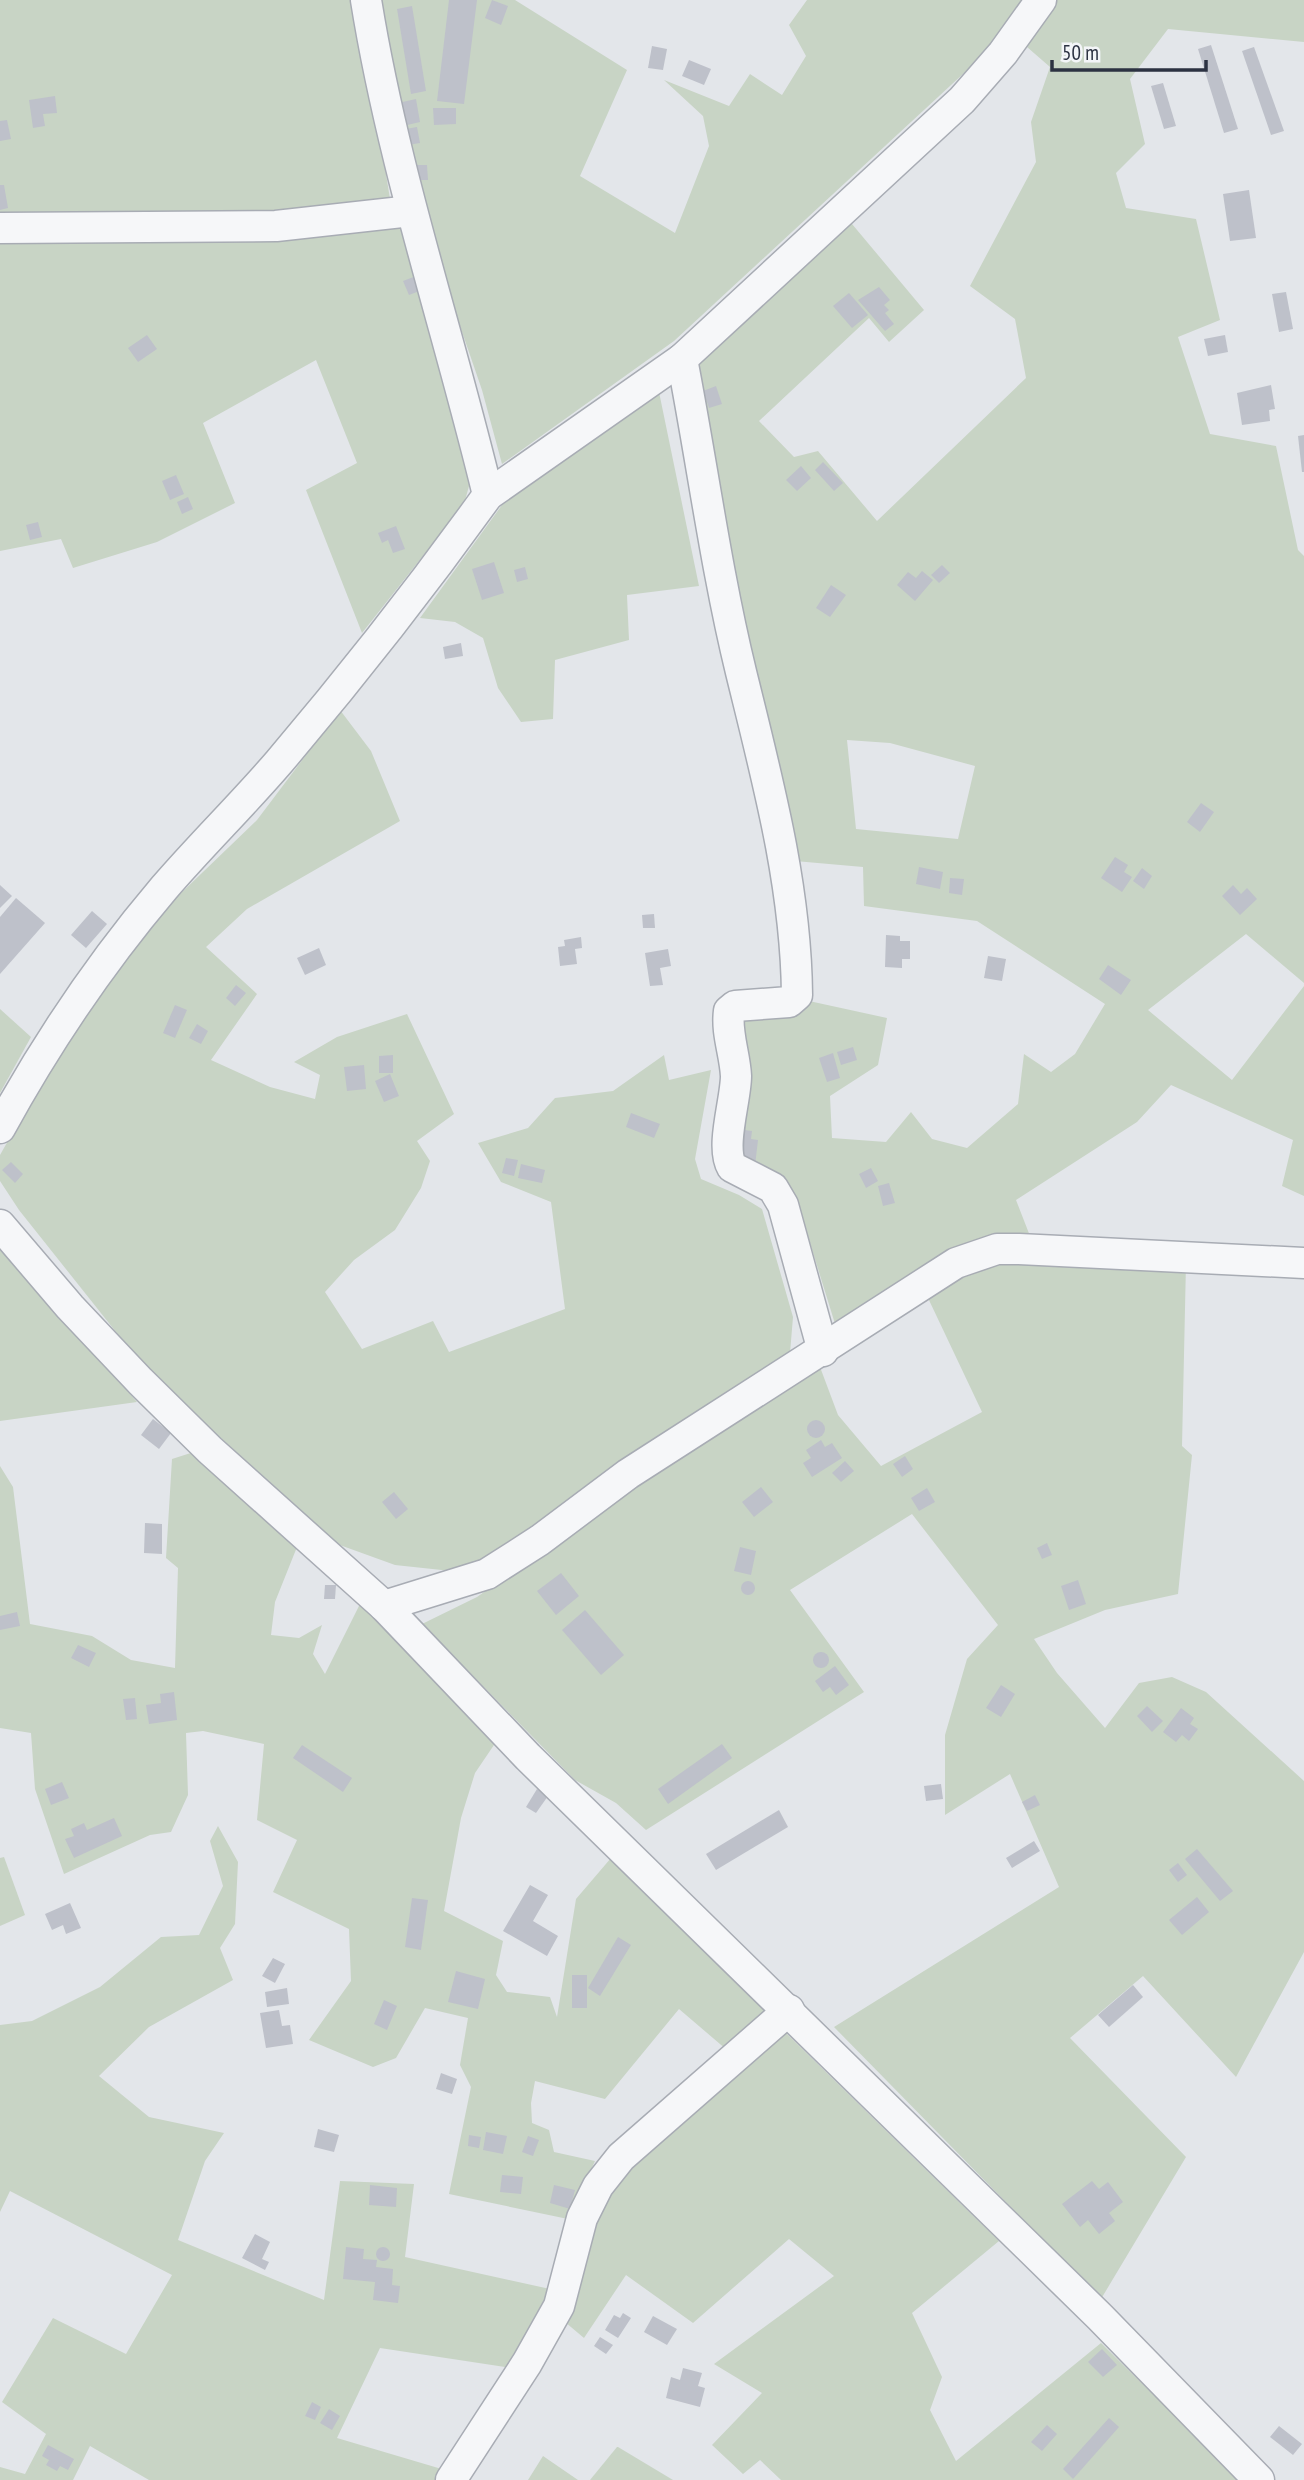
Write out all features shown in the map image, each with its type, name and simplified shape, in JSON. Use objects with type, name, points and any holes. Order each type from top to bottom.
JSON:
[{"type":"street","points":[[366,0],[377,71],[411,211],[488,495]]},
{"type":"street","points":[[0,1128],[101,968],[164,887],[246,800],[335,694],[414,596],[488,495],[682,359],[961,100],[1003,52],[1041,0]]},
{"type":"street","points":[[0,228],[276,226],[411,211]]},
{"type":"street","points":[[682,359],[741,672],[776,814],[797,967],[797,995],[789,1002],[735,1006],[729,1011],[727,1022],[736,1074],[727,1154],[732,1167],[773,1188],[783,1205],[823,1351]]},
{"type":"street","points":[[0,1225],[70,1307],[210,1450],[384,1606],[528,1757],[1100,2317],[1259,2480]]},
{"type":"street","points":[[384,1606],[487,1574],[540,1540],[628,1474],[956,1263],[997,1248],[1304,1263]]},
{"type":"street","points":[[451,2480],[527,2363],[559,2305],[582,2218],[598,2186],[621,2157],[789,2010]]},
{"type":"green space","points":[[0,0],[358,0],[390,199],[281,216],[0,220]]},
{"type":"green space","points":[[378,0],[515,0],[627,70],[580,176],[675,233],[709,146],[703,116],[664,80],[729,106],[750,74],[782,95],[806,56],[789,25],[807,0],[1023,0],[1009,26],[977,61],[674,341],[502,464],[482,390],[425,224]]},
{"type":"green space","points":[[1057,0],[1304,0],[1304,42],[1168,29],[1130,79],[1145,144],[1116,173],[1126,208],[1196,219],[1220,320],[1178,337],[1210,434],[1276,446],[1298,550],[1304,556],[1304,983],[1246,934],[1148,1010],[1232,1080],[1304,986],[1304,1196],[1282,1186],[1293,1140],[1171,1085],[1137,1122],[1016,1200],[1030,1236],[836,1327],[806,1230],[789,1188],[740,1156],[736,1017],[809,1001],[887,1018],[878,1065],[830,1096],[832,1138],[886,1142],[911,1112],[932,1139],[967,1148],[1018,1104],[1024,1054],[1051,1072],[1075,1054],[1105,1004],[977,921],[864,906],[863,867],[795,861],[689,360],[847,218],[924,310],[889,342],[869,318],[759,421],[794,457],[818,451],[877,521],[1026,378],[1015,319],[970,286],[1036,162],[1031,122],[1050,67],[1027,47]],"holes":[[[847,740],[890,743],[975,766],[958,839],[856,829]]]},
{"type":"green space","points":[[407,223],[471,479],[464,504],[362,633],[306,490],[357,463],[316,360],[203,423],[235,503],[157,542],[73,568],[61,539],[0,551],[0,237]]},
{"type":"green space","points":[[659,392],[699,586],[627,595],[629,640],[555,660],[553,719],[521,722],[498,688],[483,638],[455,622],[420,618],[502,505],[567,454]]},
{"type":"green space","points":[[340,710],[371,751],[400,821],[247,909],[206,947],[257,994],[211,1060],[270,1087],[315,1099],[320,1075],[294,1062],[337,1037],[407,1014],[454,1114],[417,1141],[430,1161],[421,1188],[395,1230],[354,1260],[325,1292],[362,1349],[433,1321],[449,1352],[565,1309],[551,1202],[501,1182],[478,1143],[528,1128],[555,1098],[613,1091],[664,1055],[669,1080],[711,1070],[695,1159],[701,1179],[739,1195],[762,1209],[793,1317],[790,1353],[482,1565],[451,1571],[395,1565],[337,1544],[147,1371],[19,1210],[0,1181],[0,1155],[57,1054],[151,922],[257,820]]},
{"type":"green space","points":[[0,1009],[31,1037],[0,1093]]},
{"type":"green space","points":[[0,1244],[137,1402],[0,1421]]},
{"type":"green space","points":[[1008,1258],[1186,1263],[1182,1446],[1192,1455],[1178,1594],[1105,1610],[1034,1639],[1057,1673],[1105,1728],[1139,1683],[1172,1677],[1206,1692],[1304,1781],[1304,1952],[1236,2077],[1143,1976],[1070,2038],[1186,2157],[1101,2299],[834,2027],[1059,1887],[1010,1774],[945,1815],[945,1735],[967,1659],[998,1625],[912,1514],[790,1590],[864,1692],[646,1830],[616,1803],[575,1780],[422,1624],[477,1597],[645,1478],[820,1367],[838,1415],[881,1466],[982,1412],[928,1298],[977,1268]]},
{"type":"green space","points":[[197,1451],[297,1547],[275,1602],[271,1635],[299,1638],[322,1625],[313,1654],[325,1674],[360,1604],[496,1742],[475,1773],[461,1818],[444,1911],[503,1941],[496,1975],[507,1992],[550,1997],[557,2017],[576,1899],[611,1858],[768,2011],[727,2050],[679,2009],[605,2099],[535,2081],[531,2103],[532,2123],[549,2130],[554,2152],[595,2161],[568,2219],[449,2194],[471,2087],[460,2065],[468,2018],[425,2008],[396,2058],[373,2067],[309,2040],[351,1981],[349,1929],[273,1892],[297,1840],[257,1820],[264,1744],[203,1731],[186,1733],[188,1795],[171,1832],[150,1835],[64,1874],[35,1789],[31,1733],[0,1728],[0,1466],[13,1487],[30,1624],[92,1636],[131,1660],[175,1668],[178,1568],[166,1558],[172,1459]]},
{"type":"green space","points":[[218,1826],[238,1862],[235,1924],[220,1948],[233,1980],[149,2027],[99,2076],[149,2117],[224,2133],[205,2161],[178,2240],[324,2300],[340,2181],[414,2184],[405,2257],[550,2289],[546,2311],[511,2368],[380,2348],[337,2438],[445,2470],[439,2480],[149,2480],[90,2446],[73,2480],[0,2480],[0,2467],[25,2474],[46,2434],[2,2402],[53,2318],[126,2354],[172,2275],[10,2191],[0,2212],[0,2025],[32,2021],[100,1987],[161,1937],[199,1935],[223,1886],[210,1841]]},
{"type":"green space","points":[[4,1857],[25,1915],[0,1926],[0,1858]]},
{"type":"green space","points":[[786,2033],[999,2241],[912,2313],[942,2377],[930,2410],[956,2461],[1101,2343],[1240,2480],[781,2480],[760,2460],[743,2474],[712,2445],[762,2393],[714,2364],[834,2276],[789,2239],[693,2323],[626,2275],[584,2338],[565,2322],[596,2219],[623,2175]]},
{"type":"green space","points":[[618,2447],[673,2480],[590,2480]]},
{"type":"green space","points":[[543,2456],[578,2480],[528,2480]]},
{"type":"building","points":[[449,0],[477,0],[464,104],[437,101]]},
{"type":"building","points":[[492,0],[508,6],[501,25],[485,18]]},
{"type":"building","points":[[412,6],[426,91],[411,94],[397,9]]},
{"type":"building","points":[[1211,45],[1238,129],[1224,133],[1198,49]]},
{"type":"building","points":[[652,46],[667,49],[663,70],[648,68]]},
{"type":"building","points":[[1254,47],[1284,131],[1271,135],[1242,51]]},
{"type":"building","points":[[689,60],[711,69],[704,85],[682,76]]},
{"type":"building","points":[[1163,83],[1176,126],[1164,129],[1151,86]]},
{"type":"building","points":[[55,96],[57,113],[43,114],[45,126],[33,128],[29,100]]},
{"type":"building","points":[[416,99],[420,122],[403,126],[398,103]]},
{"type":"building","points":[[433,108],[456,108],[456,124],[434,125]]},
{"type":"building","points":[[7,120],[11,139],[0,141],[0,121]]},
{"type":"building","points":[[417,127],[420,143],[408,145],[406,129]]},
{"type":"building","points":[[417,165],[427,165],[428,180],[417,180]]},
{"type":"building","points":[[0,185],[4,185],[8,208],[0,210]]},
{"type":"building","points":[[1249,190],[1256,238],[1230,241],[1223,194]]},
{"type":"building","points":[[416,276],[422,290],[409,295],[403,281]]},
{"type":"building","points":[[879,287],[890,300],[884,305],[889,310],[885,313],[894,324],[885,331],[858,300]]},
{"type":"building","points":[[1286,292],[1293,329],[1279,332],[1272,294]]},
{"type":"building","points":[[849,293],[868,315],[852,328],[833,306]]},
{"type":"building","points":[[147,335],[157,349],[138,362],[128,348]]},
{"type":"building","points":[[1225,335],[1228,352],[1208,356],[1204,339]]},
{"type":"building","points":[[1271,385],[1275,409],[1269,410],[1270,421],[1242,425],[1237,393]]},
{"type":"building","points":[[716,386],[722,404],[709,408],[703,391]]},
{"type":"building","points":[[1304,435],[1304,472],[1302,472],[1298,436]]},
{"type":"building","points":[[823,462],[843,483],[834,491],[815,470]]},
{"type":"building","points":[[801,466],[811,478],[797,491],[786,480]]},
{"type":"building","points":[[176,475],[184,494],[170,500],[162,481]]},
{"type":"building","points":[[188,497],[193,509],[182,514],[177,502]]},
{"type":"building","points":[[38,522],[42,537],[30,540],[26,525]]},
{"type":"building","points":[[396,526],[405,549],[393,553],[388,540],[382,543],[378,533]]},
{"type":"building","points":[[494,562],[504,593],[482,600],[472,569]]},
{"type":"building","points":[[942,565],[950,573],[939,583],[931,575]]},
{"type":"building","points":[[525,567],[528,579],[517,582],[514,570]]},
{"type":"building","points":[[922,571],[933,580],[915,601],[897,585],[908,572],[916,578]]},
{"type":"building","points":[[831,585],[846,595],[830,617],[816,608]]},
{"type":"building","points":[[461,643],[463,656],[445,659],[443,647]]},
{"type":"building","points":[[1201,803],[1214,812],[1200,832],[1187,822]]},
{"type":"building","points":[[1115,857],[1128,865],[1124,872],[1132,877],[1122,892],[1101,878]]},
{"type":"building","points":[[919,867],[943,872],[940,889],[916,884]]},
{"type":"building","points":[[1142,868],[1152,876],[1144,889],[1133,881]]},
{"type":"building","points":[[950,878],[964,879],[962,895],[949,893]]},
{"type":"building","points":[[0,885],[12,896],[0,908]]},
{"type":"building","points":[[1233,885],[1241,894],[1247,888],[1257,899],[1240,915],[1222,896]]},
{"type":"building","points":[[16,898],[45,923],[0,974],[0,917]]},
{"type":"building","points":[[92,911],[107,924],[86,948],[71,935]]},
{"type":"building","points":[[654,914],[655,928],[643,928],[642,915]]},
{"type":"building","points":[[886,935],[900,936],[900,941],[910,941],[910,959],[902,959],[902,968],[885,967]]},
{"type":"building","points":[[581,937],[582,948],[575,949],[577,964],[560,966],[558,947],[565,946],[564,940]]},
{"type":"building","points":[[319,948],[326,965],[305,975],[297,958]]},
{"type":"building","points":[[668,949],[671,966],[660,968],[663,985],[650,986],[645,953]]},
{"type":"building","points":[[988,956],[1006,959],[1002,981],[984,978]]},
{"type":"building","points":[[1108,965],[1131,980],[1121,995],[1099,979]]},
{"type":"building","points":[[236,985],[246,993],[235,1006],[226,998]]},
{"type":"building","points":[[175,1005],[187,1010],[175,1038],[163,1033]]},
{"type":"building","points":[[197,1024],[208,1031],[201,1044],[189,1038]]},
{"type":"building","points":[[853,1047],[857,1060],[841,1065],[837,1052]]},
{"type":"building","points":[[833,1053],[840,1078],[827,1082],[819,1058]]},
{"type":"building","points":[[393,1055],[393,1073],[379,1073],[379,1056]]},
{"type":"building","points":[[364,1065],[366,1089],[347,1091],[344,1067]]},
{"type":"building","points":[[390,1074],[399,1096],[384,1102],[375,1081]]},
{"type":"building","points":[[631,1113],[660,1124],[654,1138],[626,1127]]},
{"type":"building","points":[[737,1129],[752,1131],[751,1139],[758,1140],[754,1174],[734,1157]]},
{"type":"building","points":[[506,1158],[518,1160],[514,1176],[502,1173]]},
{"type":"building","points":[[11,1162],[23,1174],[15,1183],[2,1170]]},
{"type":"building","points":[[521,1164],[545,1170],[542,1183],[518,1178]]},
{"type":"building","points":[[871,1168],[878,1181],[866,1188],[859,1174]]},
{"type":"building","points":[[889,1183],[895,1203],[883,1206],[878,1186]]},
{"type":"building","points":[[153,1419],[171,1433],[159,1449],[141,1435]]},
{"type":"building","points":[[812,1420],[820,1420],[825,1429],[823,1436],[812,1438],[807,1433],[807,1425]]},
{"type":"building","points":[[821,1440],[825,1447],[832,1443],[842,1458],[812,1477],[803,1463],[811,1458],[806,1450]]},
{"type":"building","points":[[905,1456],[913,1469],[902,1477],[893,1464]]},
{"type":"building","points":[[845,1461],[854,1471],[841,1482],[832,1473]]},
{"type":"building","points":[[761,1487],[773,1502],[754,1517],[742,1502]]},
{"type":"building","points":[[927,1488],[935,1502],[919,1511],[911,1498]]},
{"type":"building","points":[[394,1492],[408,1509],[396,1519],[382,1502]]},
{"type":"building","points":[[145,1523],[162,1524],[162,1554],[144,1553]]},
{"type":"building","points":[[1047,1543],[1052,1555],[1042,1559],[1037,1548]]},
{"type":"building","points":[[740,1547],[756,1551],[751,1575],[734,1571]]},
{"type":"building","points":[[561,1573],[579,1596],[556,1615],[537,1591]]},
{"type":"building","points":[[1078,1580],[1086,1604],[1069,1610],[1061,1586]]},
{"type":"building","points":[[745,1581],[751,1581],[755,1588],[751,1595],[745,1595],[741,1591],[741,1585]]},
{"type":"building","points":[[325,1585],[336,1585],[335,1599],[324,1599]]},
{"type":"building","points":[[585,1610],[624,1655],[601,1675],[562,1630]]},
{"type":"building","points":[[17,1612],[20,1626],[0,1630],[0,1616]]},
{"type":"building","points":[[78,1645],[96,1653],[89,1667],[71,1658]]},
{"type":"building","points":[[821,1652],[827,1654],[827,1666],[821,1668],[815,1666],[813,1660],[815,1654]]},
{"type":"building","points":[[835,1666],[849,1685],[836,1695],[830,1687],[823,1692],[815,1681]]},
{"type":"building","points":[[1001,1685],[1015,1694],[1001,1717],[986,1708]]},
{"type":"building","points":[[174,1692],[177,1720],[149,1724],[146,1705],[161,1703],[160,1694]]},
{"type":"building","points":[[135,1698],[137,1719],[126,1720],[123,1699]]},
{"type":"building","points":[[1147,1706],[1163,1721],[1152,1732],[1137,1716]]},
{"type":"building","points":[[1181,1708],[1194,1718],[1190,1724],[1198,1729],[1189,1741],[1182,1735],[1176,1742],[1163,1732]]},
{"type":"building","points":[[722,1744],[732,1758],[668,1804],[658,1789]]},
{"type":"building","points":[[302,1745],[352,1778],[343,1792],[293,1758]]},
{"type":"building","points":[[62,1782],[69,1798],[51,1805],[45,1789]]},
{"type":"building","points":[[941,1784],[943,1799],[926,1801],[924,1786]]},
{"type":"building","points":[[537,1789],[548,1796],[536,1813],[526,1807]]},
{"type":"building","points":[[1035,1795],[1040,1805],[1027,1811],[1022,1802]]},
{"type":"building","points":[[779,1810],[788,1827],[716,1870],[706,1854]]},
{"type":"building","points":[[114,1818],[122,1836],[74,1858],[65,1839],[74,1836],[71,1829],[84,1823],[87,1830]]},
{"type":"building","points":[[1034,1841],[1040,1851],[1012,1868],[1006,1858]]},
{"type":"building","points":[[1197,1849],[1233,1891],[1220,1901],[1185,1859]]},
{"type":"building","points":[[1178,1863],[1187,1875],[1178,1882],[1169,1870]]},
{"type":"building","points":[[530,1885],[548,1895],[533,1921],[558,1936],[547,1956],[503,1931]]},
{"type":"building","points":[[1197,1897],[1209,1912],[1182,1935],[1169,1920]]},
{"type":"building","points":[[412,1898],[428,1900],[421,1950],[405,1947]]},
{"type":"building","points":[[70,1903],[81,1928],[66,1934],[63,1925],[52,1930],[45,1914]]},
{"type":"building","points":[[618,1937],[631,1945],[600,1996],[588,1988]]},
{"type":"building","points":[[273,1958],[285,1964],[275,1983],[262,1976]]},
{"type":"building","points":[[456,1971],[485,1979],[478,2009],[448,2002]]},
{"type":"building","points":[[572,1975],[587,1975],[587,2008],[572,2008]]},
{"type":"building","points":[[1133,1985],[1143,1997],[1109,2027],[1098,2015]]},
{"type":"building","points":[[287,1988],[289,2004],[267,2007],[265,1992]]},
{"type":"building","points":[[384,2000],[397,2006],[387,2030],[374,2024]]},
{"type":"building","points":[[279,2010],[282,2026],[290,2025],[293,2044],[266,2048],[260,2013]]},
{"type":"building","points":[[441,2073],[457,2079],[452,2094],[436,2089]]},
{"type":"building","points":[[318,2129],[339,2135],[334,2152],[314,2147]]},
{"type":"building","points":[[486,2132],[507,2136],[503,2154],[483,2150]]},
{"type":"building","points":[[469,2135],[481,2137],[479,2148],[468,2146]]},
{"type":"building","points":[[528,2136],[539,2140],[533,2156],[522,2152]]},
{"type":"building","points":[[502,2175],[523,2177],[521,2194],[500,2192]]},
{"type":"building","points":[[1092,2181],[1099,2189],[1108,2182],[1123,2202],[1109,2213],[1115,2221],[1099,2234],[1088,2220],[1080,2227],[1062,2204]]},
{"type":"building","points":[[370,2185],[397,2188],[396,2207],[369,2205]]},
{"type":"building","points":[[554,2185],[575,2190],[570,2209],[550,2203]]},
{"type":"building","points":[[255,2234],[270,2242],[262,2259],[269,2262],[265,2270],[242,2258]]},
{"type":"building","points":[[346,2247],[364,2249],[363,2259],[377,2260],[376,2267],[393,2269],[392,2285],[400,2286],[398,2303],[373,2300],[375,2282],[343,2279]]},
{"type":"building","points":[[383,2247],[388,2249],[388,2259],[383,2261],[378,2259],[376,2254],[378,2249]]},
{"type":"building","points":[[623,2313],[631,2318],[618,2338],[605,2330],[614,2315],[620,2318]]},
{"type":"building","points":[[653,2316],[677,2329],[667,2345],[644,2332]]},
{"type":"building","points":[[600,2337],[613,2345],[606,2354],[594,2346]]},
{"type":"building","points":[[1102,2349],[1117,2365],[1103,2377],[1088,2362]]},
{"type":"building","points":[[683,2368],[702,2373],[698,2386],[705,2388],[700,2407],[666,2398],[671,2377],[680,2380]]},
{"type":"building","points":[[312,2402],[321,2407],[315,2420],[305,2416]]},
{"type":"building","points":[[329,2409],[340,2416],[332,2430],[320,2423]]},
{"type":"building","points":[[1109,2418],[1119,2427],[1073,2479],[1063,2469]]},
{"type":"building","points":[[1047,2425],[1057,2434],[1042,2451],[1031,2442]]},
{"type":"building","points":[[1279,2426],[1302,2444],[1293,2455],[1270,2437]]},
{"type":"building","points":[[48,2445],[74,2459],[68,2470],[60,2466],[57,2471],[46,2465],[49,2460],[42,2456]]}]
